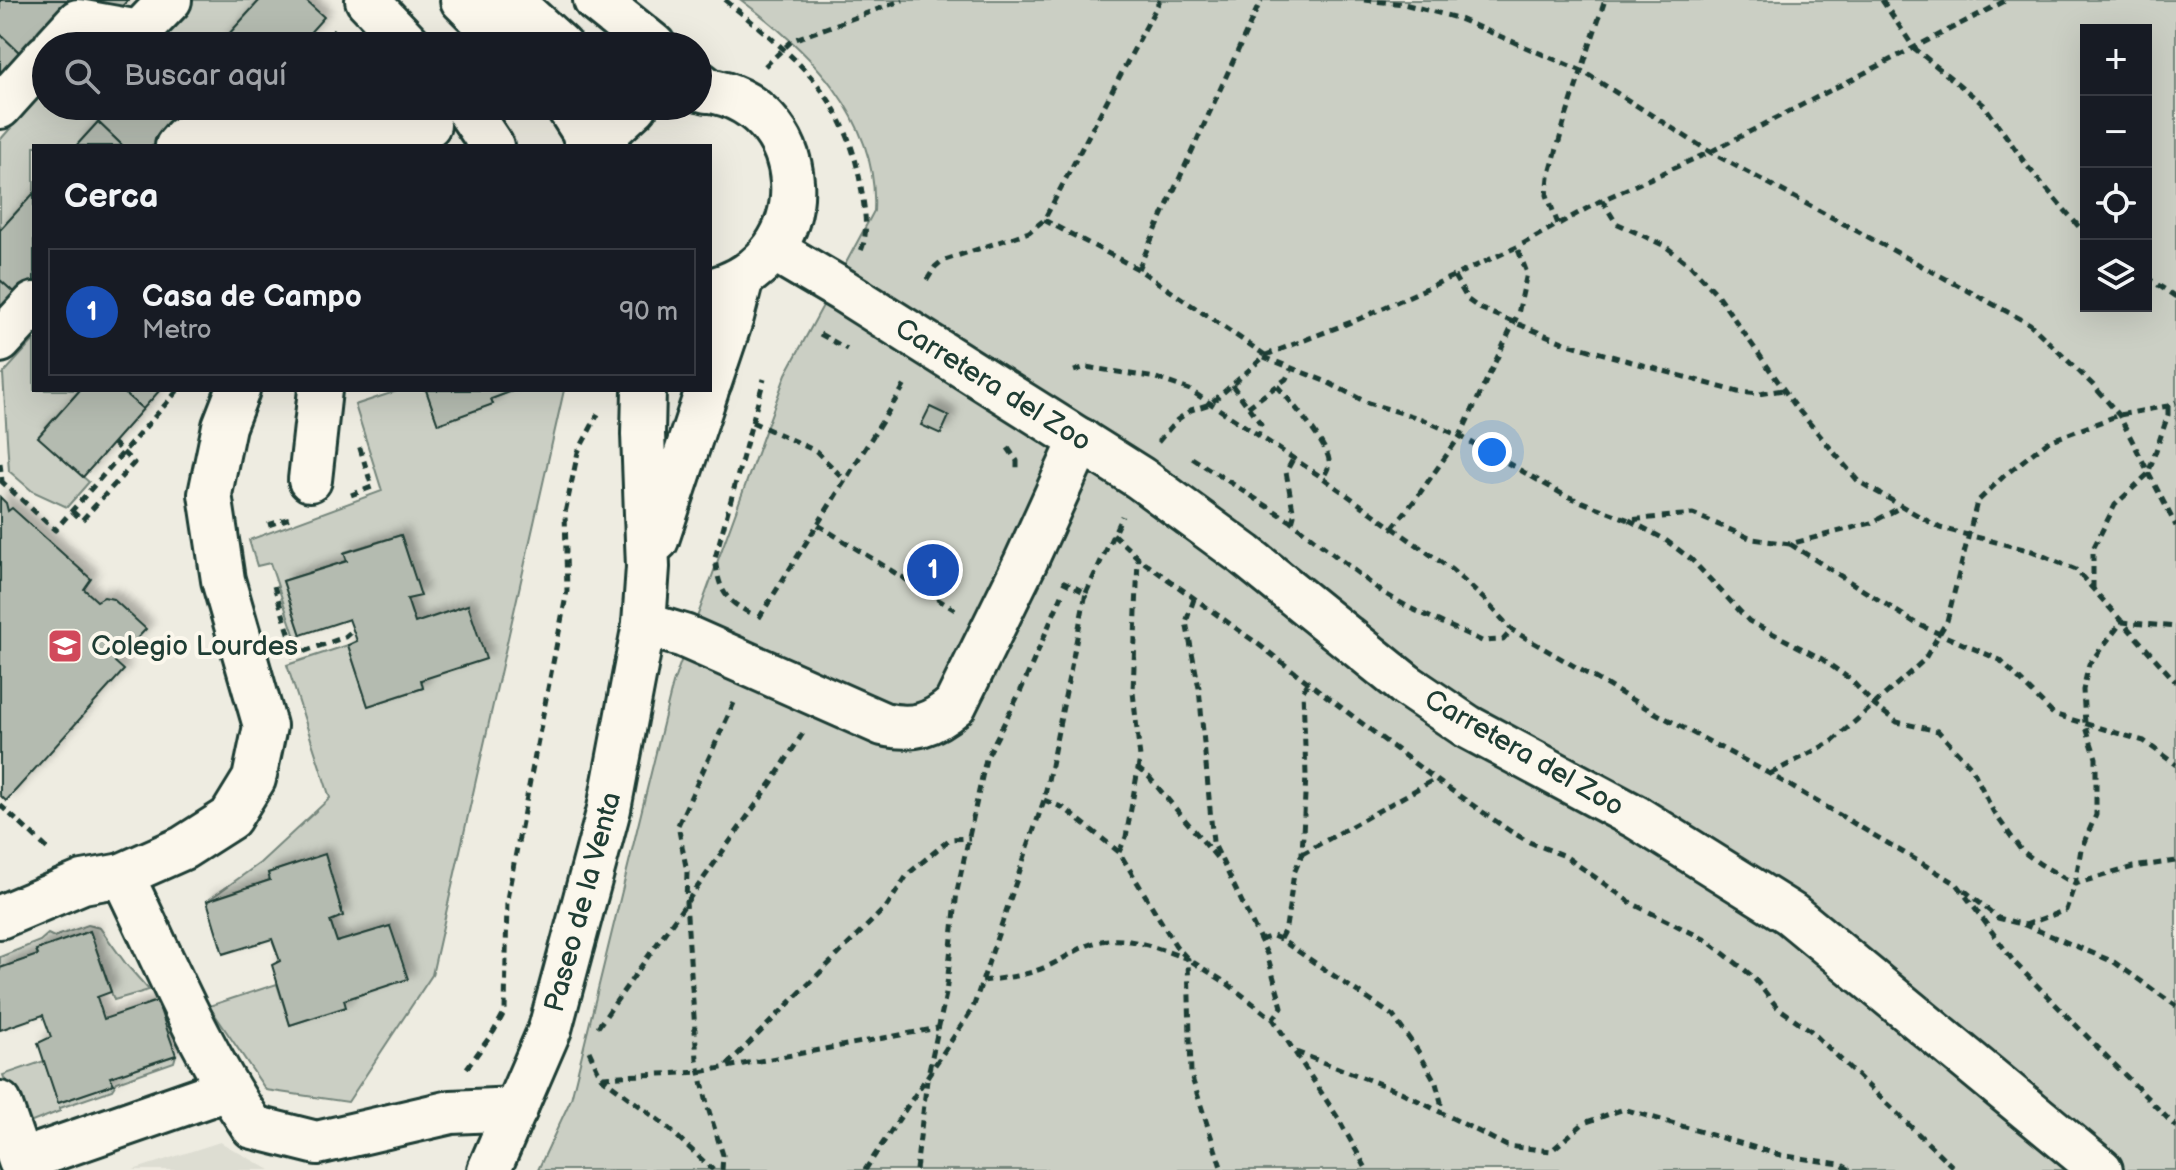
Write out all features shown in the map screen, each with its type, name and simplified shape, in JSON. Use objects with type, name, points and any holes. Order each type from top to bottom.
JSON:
[{"type":"highway","points":[[612,13],[636,32]]},
{"type":"street","points":[[68,32],[78,21],[139,32],[170,0]]},
{"type":"street","points":[[367,0],[398,32]]},
{"type":"street","points":[[462,0],[494,32]]},
{"type":"street","points":[[510,0],[545,32]]},
{"type":"street","points":[[0,107],[32,72]]},
{"type":"street","points":[[712,90],[748,106],[767,121],[781,142],[790,164],[793,188],[791,212],[783,236],[774,250],[754,270],[726,284],[732,317],[712,376]]},
{"type":"street","points":[[474,120],[489,144]]},
{"type":"street","points":[[576,120],[586,144]]},
{"type":"street","points":[[602,144],[621,120]]},
{"type":"street","points":[[179,144],[184,138],[202,134],[429,125]]},
{"type":"street","name":"Carretera del Zoo","points":[[774,250],[1140,478],[1245,555],[1369,656],[1468,727],[1636,817],[1791,914],[2101,1170]]},
{"type":"street","points":[[0,341],[32,306]]},
{"type":"street","points":[[0,917],[83,882],[122,875],[183,848],[230,818],[254,779],[265,726],[223,580],[210,494],[224,426],[237,392]]},
{"type":"street","points":[[310,480],[320,392]]},
{"type":"street","points":[[644,392],[648,567]]},
{"type":"street","points":[[648,567],[706,392]]},
{"type":"street","points":[[644,624],[684,636],[883,724],[904,729],[940,718],[955,705],[1081,440]]},
{"type":"street","name":"Paseo de la Venta","points":[[489,1170],[550,1029],[609,809],[644,624],[648,567]]},
{"type":"street","points":[[122,875],[186,1011],[227,1089],[253,1127],[317,1143],[451,1112],[516,1109]]},
{"type":"street","points":[[0,1103],[20,1161],[227,1089]]},
{"type":"path","points":[[725,0],[785,48],[813,76],[841,121],[857,163],[862,187],[866,218],[863,247]]},
{"type":"path","points":[[764,68],[793,40],[903,0]]},
{"type":"path","points":[[927,280],[942,261],[1029,232],[1044,220],[1160,0]]},
{"type":"path","points":[[1138,269],[1261,0]]},
{"type":"path","points":[[1364,0],[1404,4],[1457,18],[1582,71],[1710,152],[2030,324],[2119,415],[2148,474],[2171,511],[2176,526]]},
{"type":"path","points":[[1558,224],[1547,195],[1549,177],[1605,0]]},
{"type":"path","points":[[1882,0],[1914,48],[1984,105],[2028,167],[2080,228]]},
{"type":"path","points":[[1154,450],[1161,436],[1191,410],[1210,404],[1265,356],[1359,319],[1517,247],[1602,200],[1710,152],[2007,0]]},
{"type":"path","points":[[1602,200],[1616,223],[1665,246],[1690,265],[1716,293],[1783,390],[1858,481],[1940,528],[2032,551],[2076,570],[2176,682]]},
{"type":"path","points":[[1044,220],[1138,269],[1265,356],[1368,403],[1419,418],[1460,436],[1564,495],[1629,520],[1664,539],[1691,559],[1749,621],[1822,659],[1851,680],[1875,706],[1897,722],[1938,731],[1972,768],[1993,811],[2021,850],[2075,884],[2133,867],[2176,861]]},
{"type":"path","points":[[1392,528],[1460,436],[1514,322],[1522,302],[1527,273],[1517,247]]},
{"type":"path","points":[[1454,276],[1468,300],[1479,308],[1565,343],[1738,392],[1759,394],[1783,390]]},
{"type":"path","points":[[2152,281],[2176,297]]},
{"type":"path","points":[[820,334],[857,355]]},
{"type":"path","points":[[1074,371],[1086,367],[1156,378],[1190,390],[1323,478],[1452,570],[1512,630],[1648,709],[1770,774],[1957,884],[1998,918],[2025,925],[2114,962],[2175,1004]]},
{"type":"path","points":[[1248,407],[1286,379],[1291,369]]},
{"type":"path","points":[[764,379],[715,558],[719,586],[737,607],[759,618],[907,382],[895,376]]},
{"type":"path","points":[[1232,385],[1261,424],[1258,435]]},
{"type":"path","points":[[1277,386],[1327,453],[1328,468],[1323,478]]},
{"type":"path","points":[[0,463],[1,481],[55,530],[176,392]]},
{"type":"path","points":[[467,1068],[505,1011],[507,899],[567,591],[565,513],[578,452],[604,402]]},
{"type":"path","points":[[1770,774],[1833,741],[1924,660],[1947,621],[1977,502],[2005,475],[2047,442],[2119,415],[2176,402]]},
{"type":"path","points":[[2093,589],[2093,549],[2115,505],[2148,474],[2168,415],[2168,406]]},
{"type":"path","points":[[2168,415],[2176,420]]},
{"type":"path","points":[[752,422],[816,451],[846,481]]},
{"type":"path","points":[[1161,436],[1173,445]]},
{"type":"path","points":[[72,511],[82,520],[134,463],[113,443]]},
{"type":"path","points":[[1005,443],[1017,461],[1017,474]]},
{"type":"path","points":[[1186,453],[1292,522],[1361,577],[1410,608],[1482,641],[1503,640],[1512,630]]},
{"type":"path","points":[[1292,522],[1294,515],[1286,472],[1293,459]]},
{"type":"path","points":[[1629,520],[1693,514],[1752,539],[1790,544],[1871,523],[1901,507]]},
{"type":"path","points":[[865,1170],[973,1008],[1044,800],[1086,593],[1125,508]]},
{"type":"path","points":[[818,525],[960,613]]},
{"type":"path","points":[[1113,534],[1138,558],[1435,779],[1510,831],[1565,856],[1633,904],[1706,940],[1753,977],[1777,1007],[1810,1030],[1956,1170]]},
{"type":"path","points":[[1790,544],[1878,600],[1939,634],[2000,660],[2053,714],[2144,741],[2176,765]]},
{"type":"path","points":[[1119,852],[1126,837],[1140,758],[1133,692],[1138,558]]},
{"type":"path","points":[[1057,579],[1086,593]]},
{"type":"path","points":[[273,583],[292,642],[298,640],[302,651]]},
{"type":"path","points":[[916,1170],[927,1077],[946,994],[957,891],[986,759],[1021,690],[1067,583]]},
{"type":"path","points":[[1194,599],[1186,622],[1199,688],[1213,842],[1260,940],[1281,1002],[1279,1012],[1273,1019]]},
{"type":"path","points":[[2122,622],[2176,627]]},
{"type":"path","points":[[2025,925],[2066,910],[2075,884],[2081,849],[2096,815],[2096,758],[2085,724],[2083,690],[2089,664],[2122,622]]},
{"type":"path","points":[[294,655],[345,637],[353,630]]},
{"type":"path","points":[[722,1170],[723,1155],[700,1072],[686,902],[687,872],[678,825],[739,693],[757,669]]},
{"type":"path","points":[[1280,939],[1286,927],[1294,873],[1302,854],[1306,775],[1303,691],[1308,683]]},
{"type":"path","points":[[593,1031],[772,782],[805,730],[820,697]]},
{"type":"path","points":[[1137,768],[1149,777],[1221,862]]},
{"type":"path","points":[[1302,854],[1435,779]]},
{"type":"path","points":[[1044,800],[1064,808],[1119,852],[1176,946],[1188,959],[1191,1075],[1222,1170]]},
{"type":"path","points":[[0,805],[55,855]]},
{"type":"path","points":[[727,1066],[887,906],[908,874],[950,839],[970,838]]},
{"type":"path","points":[[1957,884],[2014,962],[2176,1127]]},
{"type":"path","points":[[1260,940],[1273,936],[1280,939],[1393,1016],[1436,1083],[1441,1097],[1440,1110]]},
{"type":"path","points":[[982,981],[1024,976],[1093,942],[1113,939],[1146,945],[1188,959],[1228,984],[1273,1019],[1338,1118],[1367,1170]]},
{"type":"path","points":[[601,1077],[700,1072],[938,1028]]},
{"type":"path","points":[[585,1041],[601,1077],[665,1125],[713,1170]]},
{"type":"path","points":[[1296,1052],[1401,1092],[1507,1146],[1551,1151],[1584,1123],[1624,1109],[1780,1155],[1840,1164],[1850,1170]]},
{"type":"shaded area","points":[[192,0],[260,0],[231,32],[161,32]]},
{"type":"shaded area","points":[[741,0],[2176,0],[2176,1170],[538,1170],[571,1099],[673,683],[786,374],[874,211],[873,178],[865,146],[852,117],[835,90],[791,41]]},
{"type":"shaded area","points":[[32,104],[32,120],[99,120],[78,144],[32,144],[32,195],[0,230],[0,140]]},
{"type":"shaded area","points":[[32,342],[32,392],[78,392],[38,437],[89,482],[67,507],[32,491],[9,471],[3,374]]},
{"type":"shaded area","points":[[394,392],[427,392],[438,424],[493,404],[491,399],[510,392],[564,392],[432,975],[348,1102],[266,1090],[209,1006],[277,984],[290,1025],[345,1007],[344,1000],[390,926],[337,942],[330,921],[343,916],[324,855],[268,873],[270,880],[207,901],[260,863],[330,798],[287,665],[348,645],[368,706],[423,688],[421,680],[467,605],[415,623],[407,599],[420,595],[401,535],[345,552],[347,561],[283,581],[301,635],[295,637],[270,563],[257,566],[249,540],[382,491],[355,405]]},
{"type":"shaded area","points":[[88,925],[100,928],[149,990],[114,1000],[90,931],[37,950],[38,955],[0,968],[0,957],[40,941],[48,934],[54,937]]},
{"type":"shaded area","points":[[176,1055],[174,1062],[117,1082],[112,1090],[60,1108],[60,1111],[22,1126],[3,1075],[44,1061],[59,1103],[113,1084],[110,1077]]},
{"type":"shaded area","points":[[220,1142],[270,1170],[133,1170]]},
{"type":"building","points":[[0,0],[75,0],[46,32],[32,32],[32,48],[24,57],[0,34]]},
{"type":"building","points":[[96,0],[128,0],[113,16]]},
{"type":"building","points":[[260,0],[305,0],[324,17],[311,32],[231,32]]},
{"type":"building","points":[[0,34],[24,57],[0,83]]},
{"type":"building","points":[[181,120],[160,144],[121,144],[98,122]]},
{"type":"building","points":[[98,122],[121,144],[78,144]]},
{"type":"building","points":[[32,195],[32,285],[20,298],[0,280],[0,230]]},
{"type":"building","points":[[0,280],[20,298],[0,320]]},
{"type":"building","points":[[78,392],[123,392],[143,409],[83,477],[38,437]]},
{"type":"building","points":[[123,392],[158,392],[143,409]]},
{"type":"building","points":[[427,392],[510,392],[491,399],[493,404],[438,424]]},
{"type":"building","points":[[930,407],[949,416],[941,434],[921,425]]},
{"type":"building","name":"Colegio Lourdes","points":[[0,497],[8,511],[12,508],[91,579],[84,589],[97,601],[104,597],[113,599],[146,629],[115,662],[124,670],[6,801],[0,795]]},
{"type":"building","points":[[401,535],[421,596],[407,599],[415,623],[468,605],[486,659],[421,680],[423,688],[368,706],[348,645],[357,641],[349,619],[301,635],[283,581],[347,561],[344,553]]},
{"type":"building","points":[[325,854],[343,916],[330,921],[337,942],[390,926],[408,979],[344,1000],[346,1007],[290,1025],[272,965],[280,961],[272,939],[223,954],[207,901],[270,880],[268,873]]},
{"type":"building","points":[[90,931],[111,992],[97,997],[104,1019],[157,1001],[176,1055],[110,1077],[114,1084],[58,1103],[38,1043],[51,1037],[43,1015],[0,1030],[0,968],[38,955],[36,950]]},
{"type":"place","name":"Casa de Campo","points":[[933,570]]},
{"type":"place","name":"Colegio Lourdes","points":[[65,646]]}]
